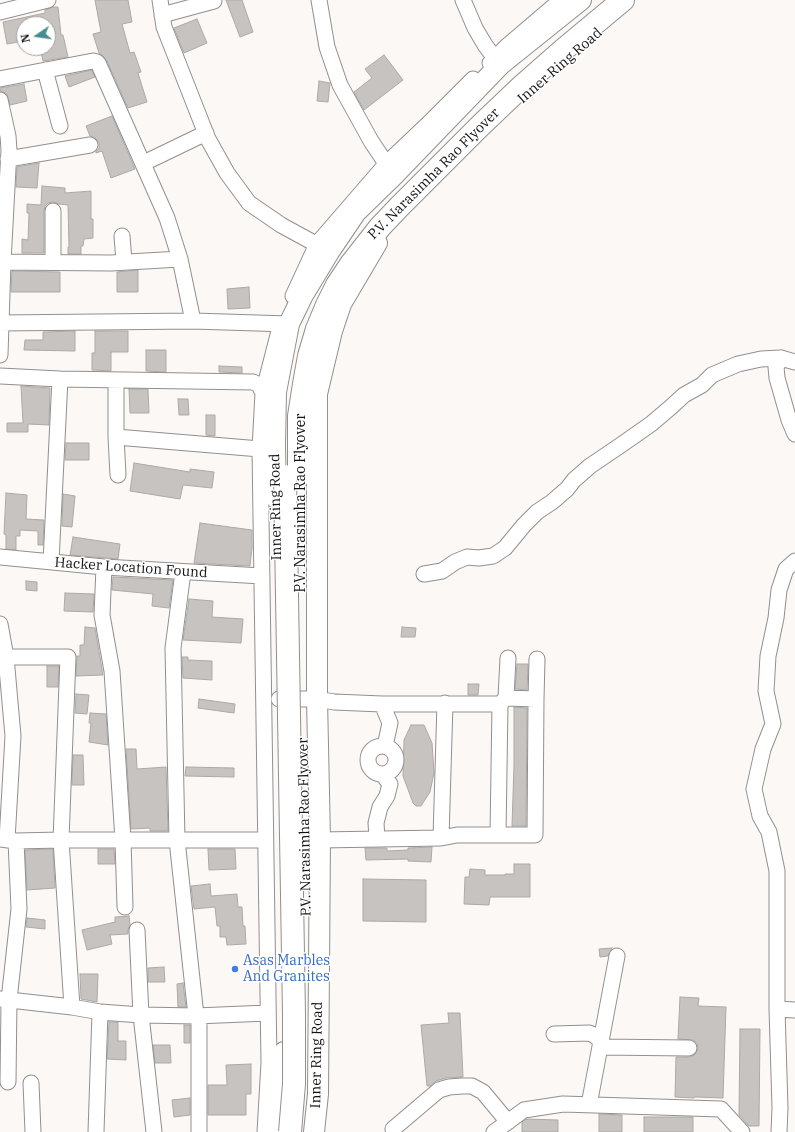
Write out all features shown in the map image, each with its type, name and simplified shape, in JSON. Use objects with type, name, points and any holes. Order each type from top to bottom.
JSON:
[{"type":"highway","name":"P.V. Narasimha Rao Flyover","points":[[290,1132],[294,1084],[294,1015],[285,448],[287,415],[296,353],[315,300],[326,279],[346,247],[369,219],[512,77],[602,0]]},
{"type":"highway","name":"P.V. Narasimha Rao Flyover","points":[[304,1132],[308,1014],[298,448],[299,416],[309,356],[317,329],[337,285],[350,264],[380,227],[417,188],[517,91],[623,0]]},
{"type":"main road","name":"Inner Ring Road","points":[[278,1132],[284,1066],[284,993],[277,646],[275,445],[276,392],[287,339],[285,324],[304,295],[323,248],[356,212],[390,169],[497,62],[581,0]]},
{"type":"main road","name":"Inner Ring Road","points":[[314,1132],[318,1094],[320,840],[317,699],[317,394],[332,331],[341,304],[378,241],[525,95],[636,0]]},
{"type":"street","points":[[0,12],[48,0]]},
{"type":"street","points":[[319,0],[327,47],[340,85],[371,141],[390,169]]},
{"type":"street","points":[[463,0],[475,28],[497,62],[561,0]]},
{"type":"street","points":[[214,1],[161,7],[164,27],[206,133],[227,173],[248,202],[281,226],[323,248]]},
{"type":"street","points":[[0,79],[92,61],[99,65],[167,218],[180,259],[193,321]]},
{"type":"street","points":[[45,70],[60,126]]},
{"type":"street","points":[[0,100],[8,136],[3,208],[0,355]]},
{"type":"street","points":[[150,160],[206,133]]},
{"type":"street","points":[[6,153],[90,145]]},
{"type":"street","points":[[53,211],[53,262]]},
{"type":"street","points":[[122,236],[124,261]]},
{"type":"street","points":[[2,262],[112,263],[124,261],[180,259]]},
{"type":"street","points":[[0,323],[193,321],[285,324],[263,393],[260,449],[269,1063],[265,1132]]},
{"type":"street","points":[[424,574],[442,571],[455,562],[467,557],[479,558],[493,556],[505,548],[537,512],[567,489],[574,480],[590,466],[651,424],[684,395],[702,385],[712,375],[738,364],[761,359],[788,360]]},
{"type":"street","points":[[788,360],[776,367],[777,378],[789,420],[795,434]]},
{"type":"street","points":[[0,376],[60,379],[253,382],[259,385],[263,393]]},
{"type":"street","points":[[51,562],[60,379]]},
{"type":"street","points":[[116,380],[118,475]]},
{"type":"street","points":[[116,437],[260,449]]},
{"type":"street","name":"Hacker Location Found","points":[[0,557],[104,567],[262,576]]},
{"type":"street","points":[[779,1132],[777,871],[769,832],[760,816],[754,789],[763,748],[773,724],[766,691],[768,656],[776,618],[779,590],[786,570],[795,561]]},
{"type":"street","points":[[104,567],[102,615],[112,671],[123,840],[125,907]]},
{"type":"street","points":[[183,572],[173,648],[177,840],[196,1016],[199,1020],[199,1132]]},
{"type":"street","points":[[0,624],[6,657],[8,840],[19,908],[4,1000],[8,1082]]},
{"type":"street","points":[[6,657],[68,656],[61,840],[72,1007]]},
{"type":"street","points":[[498,835],[503,701],[508,658]]},
{"type":"street","points":[[320,840],[441,838],[457,835],[535,835],[536,699],[538,659]]},
{"type":"street","points":[[278,699],[317,699],[334,702],[382,704],[445,704],[536,699]]},
{"type":"street","points":[[382,704],[390,723],[385,746]]},
{"type":"street","points":[[441,838],[445,704]]},
{"type":"street","points":[[377,838],[376,823],[380,807],[387,796],[390,784],[383,775],[374,772],[369,766],[368,761],[370,753],[373,749],[376,747],[385,746],[393,751],[396,764],[391,771],[383,775]]},
{"type":"street","points":[[8,840],[265,840]]},
{"type":"street","points":[[137,930],[141,1015],[154,1132]]},
{"type":"street","points":[[589,1105],[617,956]]},
{"type":"street","points":[[4,1000],[72,1007],[100,1012],[141,1015],[196,1016],[268,1013]]},
{"type":"street","points":[[777,1009],[795,1010]]},
{"type":"street","points":[[96,1132],[100,1012]]},
{"type":"street","points":[[554,1034],[589,1033],[594,1035],[601,1044],[689,1048]]},
{"type":"street","points":[[31,1083],[33,1132]]},
{"type":"street","points":[[393,1129],[439,1090],[455,1086],[472,1086],[483,1092],[508,1122]]},
{"type":"street","points":[[494,1132],[524,1110],[563,1104],[721,1108],[742,1132]]},
{"type":"building","points":[[95,0],[128,0],[132,22],[122,24],[130,53],[134,52],[141,72],[138,73],[147,102],[128,108],[107,61],[99,53],[93,34],[101,32]]},
{"type":"building","points":[[226,0],[242,0],[253,32],[240,37]]},
{"type":"building","points":[[58,7],[61,35],[63,35],[68,57],[43,61],[42,56],[56,56],[56,16],[31,16],[45,13],[45,10]]},
{"type":"building","points":[[16,19],[16,42],[7,44],[3,22]]},
{"type":"building","points":[[197,19],[207,43],[184,53],[174,28]]},
{"type":"building","points":[[384,55],[403,80],[364,110],[354,92],[372,78],[365,69]]},
{"type":"building","points":[[92,70],[95,77],[69,87],[65,76]]},
{"type":"building","points":[[319,81],[330,83],[328,102],[317,101]]},
{"type":"building","points":[[24,84],[27,101],[10,105],[7,94],[0,91],[0,88]]},
{"type":"building","points":[[112,116],[135,169],[111,178],[102,151],[96,153],[99,148],[99,143],[90,136],[86,126]]},
{"type":"building","points":[[39,163],[37,188],[16,187],[17,167]]},
{"type":"building","points":[[42,186],[65,188],[65,193],[91,191],[93,238],[84,239],[83,246],[81,246],[81,254],[68,254],[68,205],[53,202],[48,203],[45,206],[44,211],[44,253],[22,253],[22,239],[28,240],[29,213],[27,213],[27,204],[41,205]]},
{"type":"building","points":[[138,270],[138,292],[117,292],[117,272]]},
{"type":"building","points":[[12,271],[60,272],[60,292],[11,292]]},
{"type":"building","points":[[249,287],[250,308],[228,309],[227,289]]},
{"type":"building","points":[[75,331],[75,351],[24,350],[25,340],[43,340],[43,332]]},
{"type":"building","points":[[95,331],[128,331],[128,352],[111,352],[111,371],[92,370],[92,353],[95,353]]},
{"type":"building","points":[[146,350],[166,350],[166,372],[146,371]]},
{"type":"building","points":[[219,366],[242,367],[242,373],[219,372]]},
{"type":"building","points":[[21,386],[50,388],[49,425],[28,424],[28,432],[7,432],[7,423],[23,423]]},
{"type":"building","points":[[129,389],[148,389],[149,413],[130,413]]},
{"type":"building","points":[[178,399],[188,399],[189,415],[179,415]]},
{"type":"building","points":[[206,415],[215,415],[215,436],[206,435]]},
{"type":"building","points":[[66,443],[89,443],[89,460],[65,460]]},
{"type":"building","points":[[134,463],[190,472],[190,469],[214,472],[212,488],[183,485],[180,499],[130,491]]},
{"type":"building","points":[[6,493],[27,495],[26,519],[44,520],[43,545],[38,545],[38,531],[20,530],[20,536],[16,536],[16,550],[6,549],[6,535],[4,534]]},
{"type":"building","points":[[63,494],[75,496],[72,527],[62,526]]},
{"type":"building","points":[[200,523],[252,530],[250,566],[194,563]]},
{"type":"building","points":[[73,537],[120,544],[118,559],[70,555]]},
{"type":"building","points":[[113,577],[173,580],[169,608],[152,606],[153,594],[112,590]]},
{"type":"building","points":[[26,581],[37,582],[37,591],[26,590]]},
{"type":"building","points":[[65,593],[94,594],[93,612],[64,611]]},
{"type":"building","points":[[189,599],[213,601],[212,617],[243,619],[241,643],[183,640]]},
{"type":"building","points":[[85,627],[95,628],[103,675],[76,676],[77,656],[80,656],[80,645],[84,645]]},
{"type":"building","points":[[402,627],[416,628],[415,637],[401,637]]},
{"type":"building","points":[[182,657],[188,657],[188,660],[212,661],[212,680],[183,678]]},
{"type":"building","points":[[517,664],[528,664],[527,690],[515,689]]},
{"type":"building","points":[[47,666],[59,666],[58,687],[47,687]]},
{"type":"building","points":[[468,684],[479,684],[478,695],[468,695]]},
{"type":"building","points":[[76,694],[89,695],[87,714],[75,713]]},
{"type":"building","points":[[199,699],[235,704],[234,713],[198,708]]},
{"type":"building","points":[[514,707],[527,708],[526,826],[512,826]]},
{"type":"building","points":[[90,713],[106,714],[108,745],[89,742],[91,723],[89,723]]},
{"type":"building","points":[[411,725],[424,725],[432,743],[434,773],[430,792],[421,806],[416,806],[413,803],[403,776],[404,740]]},
{"type":"building","points":[[126,749],[136,749],[137,769],[166,767],[168,831],[150,831],[150,828],[131,829]]},
{"type":"building","points":[[73,755],[83,755],[84,785],[72,785]]},
{"type":"building","points":[[186,767],[234,768],[234,777],[185,776]]},
{"type":"building","points":[[432,847],[431,862],[408,861],[408,859],[366,860],[365,848],[387,848],[387,851]]},
{"type":"building","points":[[53,849],[55,888],[27,890],[25,850]]},
{"type":"building","points":[[98,849],[114,849],[115,864],[98,864]]},
{"type":"building","points":[[208,849],[235,849],[236,869],[209,870]]},
{"type":"building","points":[[514,864],[530,864],[530,897],[490,897],[489,905],[464,904],[465,877],[469,877],[470,869],[485,870],[485,875],[514,874]]},
{"type":"building","points":[[363,879],[426,880],[426,922],[363,921]]},
{"type":"building","points":[[210,884],[211,896],[237,894],[238,907],[242,907],[246,944],[227,945],[226,937],[220,937],[220,926],[217,926],[215,907],[194,909],[191,886]]},
{"type":"building","points":[[129,916],[130,925],[128,934],[110,935],[112,944],[87,950],[82,930],[115,922],[115,917]]},
{"type":"building","points":[[27,918],[45,920],[45,929],[26,927]]},
{"type":"building","points":[[612,948],[608,956],[600,957],[599,949]]},
{"type":"building","points":[[164,967],[165,982],[148,982],[148,968]]},
{"type":"building","points":[[80,974],[98,974],[97,1002],[81,999]]},
{"type":"building","points":[[183,983],[186,1007],[178,1007],[177,984]]},
{"type":"building","points":[[680,997],[699,998],[698,1006],[726,1007],[723,1098],[675,1097],[676,1057],[693,1056],[698,1048],[697,1043],[693,1040],[678,1039]]},
{"type":"building","points":[[448,1013],[460,1013],[463,1077],[446,1078],[427,1086],[421,1025],[449,1023]]},
{"type":"building","points":[[109,1022],[118,1022],[118,1041],[126,1041],[126,1060],[107,1059]]},
{"type":"building","points":[[184,1025],[190,1025],[190,1043],[184,1043]]},
{"type":"building","points":[[740,1029],[760,1029],[759,1126],[749,1126],[739,1115]]},
{"type":"building","points":[[153,1045],[170,1045],[171,1063],[155,1063]]},
{"type":"building","points":[[251,1064],[251,1094],[246,1094],[246,1115],[208,1115],[208,1085],[227,1085],[226,1065]]},
{"type":"building","points":[[190,1098],[190,1115],[174,1117],[172,1100]]},
{"type":"building","points":[[599,1114],[622,1115],[622,1132],[599,1132]]},
{"type":"building","points":[[644,1117],[693,1117],[693,1132],[644,1132]]},
{"type":"building","points":[[526,1119],[558,1120],[558,1132],[522,1132],[522,1122]]},
{"type":"place","name":"Asas Marbles And Granites","points":[[235,969]]}]
